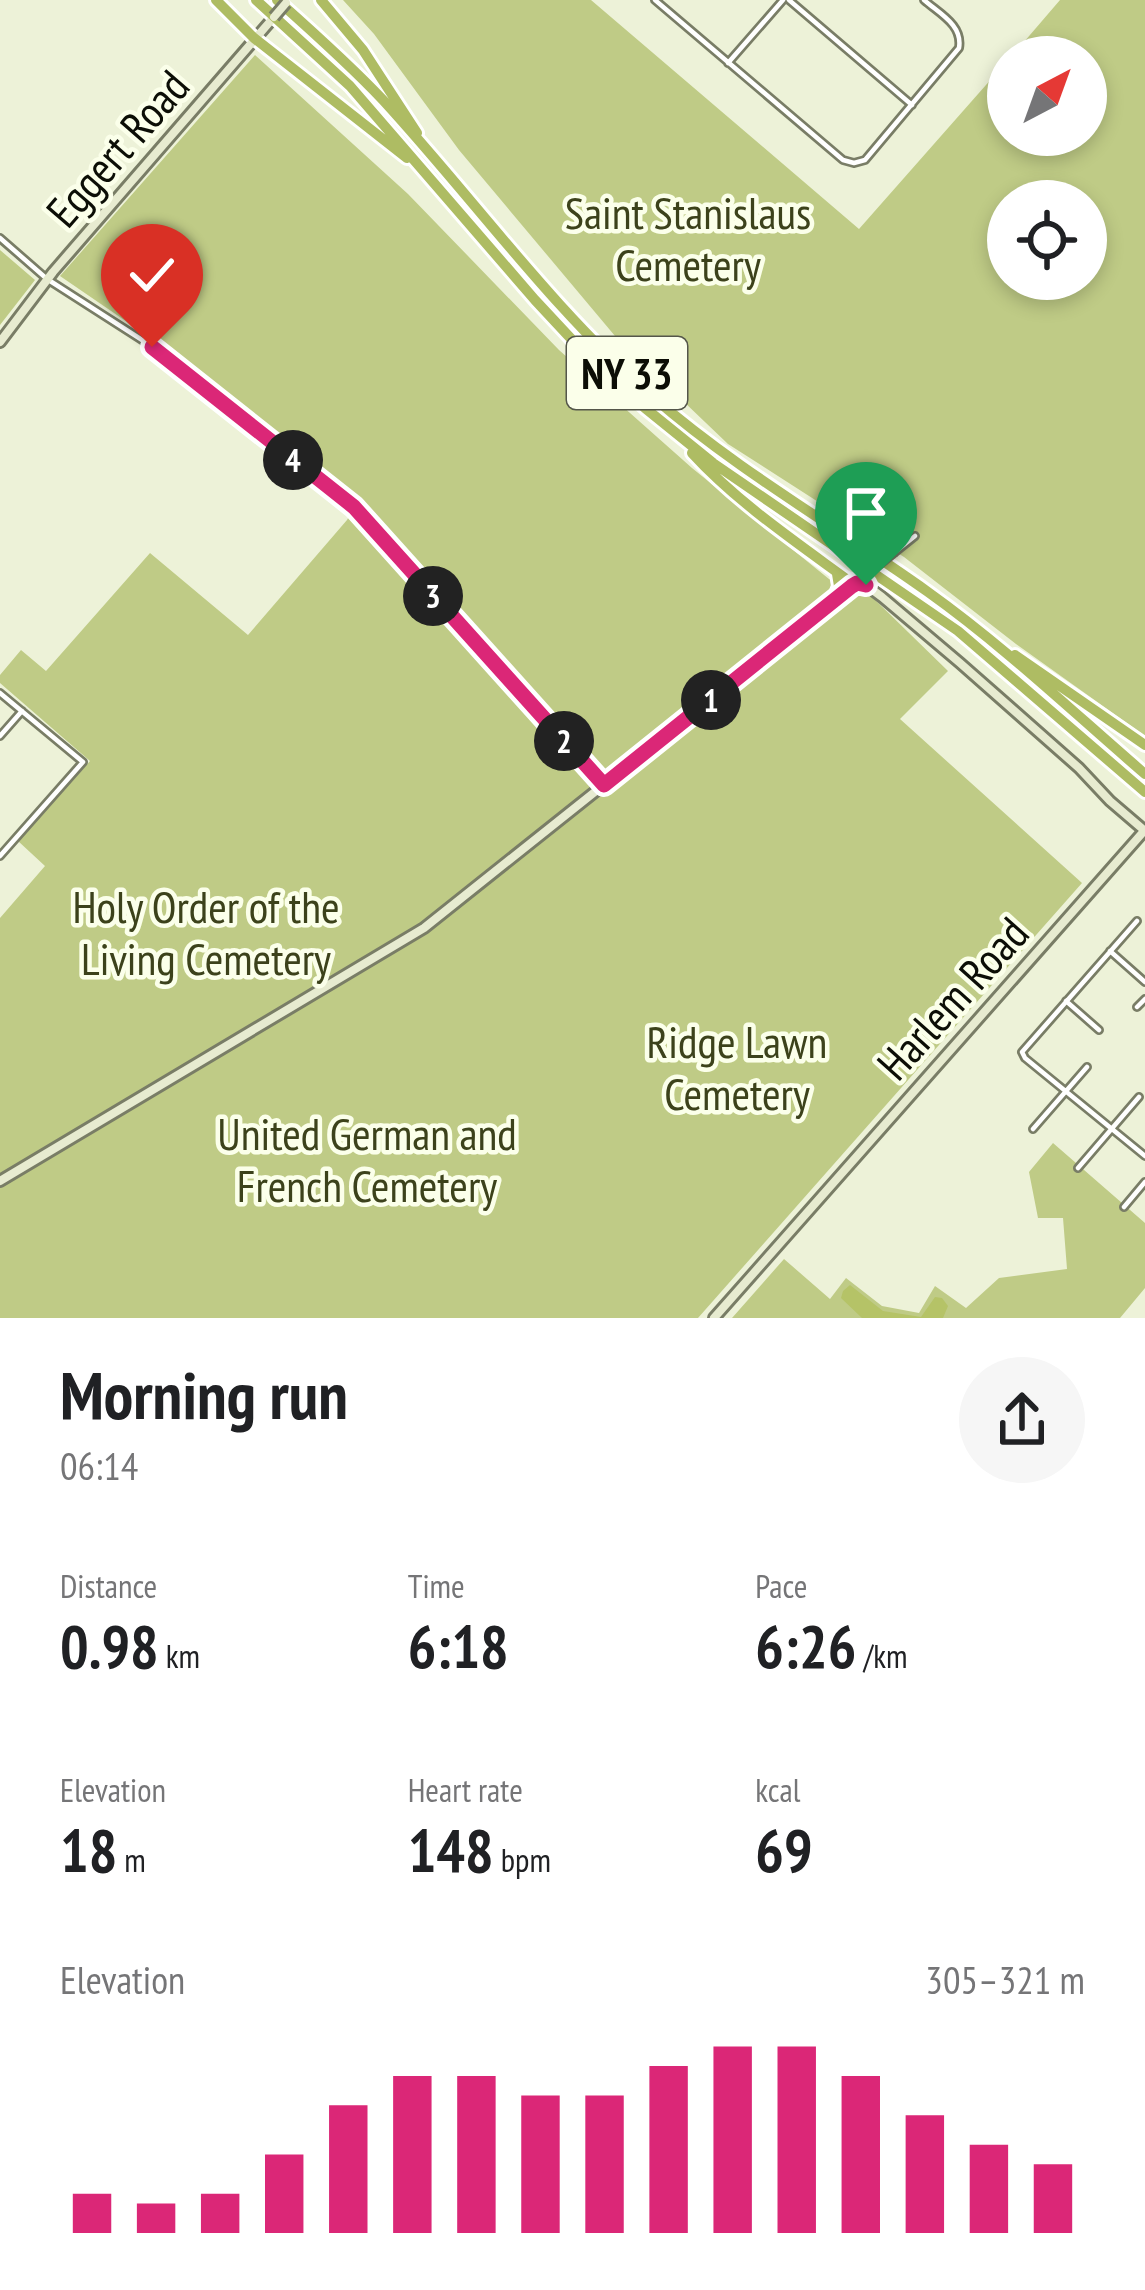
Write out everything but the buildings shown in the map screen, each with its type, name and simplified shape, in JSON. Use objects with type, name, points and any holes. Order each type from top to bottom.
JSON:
[{"type":"highway","points":[[216,0],[432,178]]},
{"type":"highway","name":"NY 33","points":[[256,0],[350,86],[576,344],[670,429],[958,631],[1144,792]]},
{"type":"highway","name":"NY 33","points":[[277,0],[382,99],[570,318],[656,399],[987,638],[1145,775]]},
{"type":"highway","points":[[321,0],[382,76],[435,161]]},
{"type":"highway","points":[[670,429],[710,472],[835,571],[861,580]]},
{"type":"highway","points":[[833,602],[839,586],[835,571]]},
{"type":"highway","points":[[987,638],[1145,745]]},
{"type":"street","name":"Eggert Road","points":[[0,343],[47,279],[288,0]]},
{"type":"street","points":[[655,0],[848,163],[865,160],[961,43],[959,32],[924,0]]},
{"type":"street","points":[[728,63],[786,0],[912,105]]},
{"type":"street","points":[[0,238],[47,279],[152,347],[354,507],[604,785]]},
{"type":"street","points":[[0,1181],[400,944],[915,536]]},
{"type":"street","points":[[861,580],[1145,831]]},
{"type":"street","points":[[0,693],[83,762],[0,856]]},
{"type":"street","points":[[0,736],[22,711]]},
{"type":"street","name":"Harlem Road","points":[[714,1318],[1145,831]]},
{"type":"street","points":[[1136,921],[1022,1052],[1145,1156]]},
{"type":"street","points":[[1110,951],[1145,982]]},
{"type":"street","points":[[1137,1007],[1145,999]]},
{"type":"street","points":[[1066,1001],[1099,1030]]},
{"type":"street","points":[[1033,1129],[1087,1067]]},
{"type":"street","points":[[1078,1168],[1138,1097]]},
{"type":"street","points":[[1124,1207],[1145,1182]]},
{"type":"green space","name":"Saint Stanislaus Cemetery","points":[[343,0],[591,0],[859,229],[987,84],[987,156],[1107,156],[1107,36],[1029,36],[1060,0],[1145,0],[1145,736],[904,557],[728,444],[615,336],[459,150],[374,34]]},
{"type":"green space","points":[[255,55],[408,194],[559,350],[692,468],[829,579],[868,593],[948,671],[900,719],[1082,883],[698,1318],[0,1318],[0,918],[45,866],[18,841],[90,761],[0,683],[0,675],[21,650],[46,671],[150,553],[248,635],[357,503],[149,337],[60,276]]},
{"type":"green space","points":[[0,250],[35,280],[0,325]]},
{"type":"green space","points":[[1053,1143],[1145,1223],[1145,1288],[1120,1318],[732,1318],[784,1259],[830,1299],[846,1278],[882,1306],[919,1313],[935,1286],[966,1308],[999,1278],[1067,1269],[1063,1218],[1038,1218],[1029,1172]]},
{"type":"shaded area","points":[[850,1285],[883,1311],[921,1317],[935,1297],[948,1306],[943,1318],[862,1318],[841,1298]]},
{"type":"route","points":[[152,347],[354,507],[604,785],[852,586],[866,585]]},
{"type":"park label","name":"Holy Order of the Living Cemetery","points":[[206,932]]},
{"type":"park label","name":"Ridge Lawn Cemetery","points":[[737,1067]]},
{"type":"park label","name":"United German and French Cemetery","points":[[367,1159]]}]
